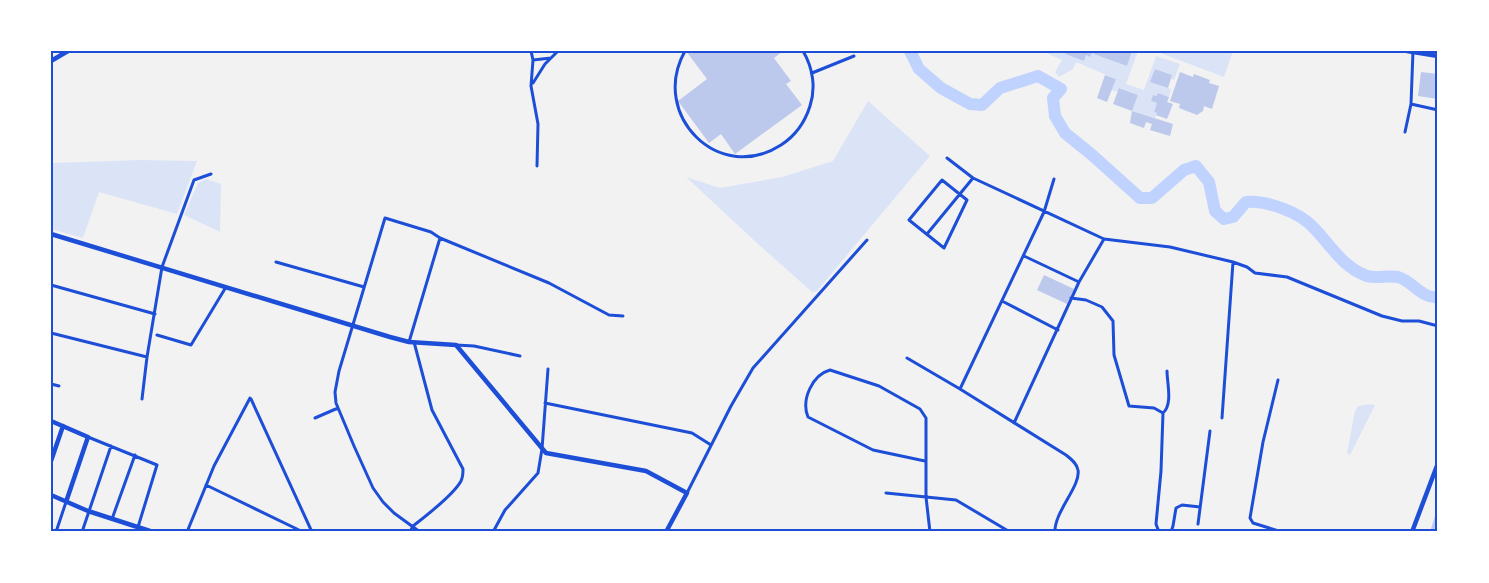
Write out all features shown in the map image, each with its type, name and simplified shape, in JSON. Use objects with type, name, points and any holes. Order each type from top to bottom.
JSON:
[{"type":"street","points":[[51,61],[68,51]]},
{"type":"street","points":[[531,51],[533,60],[532,86],[538,124],[537,166]]},
{"type":"street","points":[[532,86],[540,70],[558,51]]},
{"type":"street","points":[[685,51],[675,80],[675,97],[680,113],[688,128],[699,140],[713,149],[728,155],[745,157],[777,148],[801,126],[809,111],[813,94],[812,73],[803,51]]},
{"type":"street","points":[[1407,51],[1438,56]]},
{"type":"street","points":[[1405,132],[1411,104],[1413,52]]},
{"type":"street","points":[[812,73],[854,56]]},
{"type":"street","points":[[533,60],[552,58]]},
{"type":"street","points":[[1411,104],[1438,110]]},
{"type":"street","points":[[947,158],[973,178],[1104,239],[1170,247],[1234,262],[1247,267],[1255,273],[1286,277],[1382,316],[1402,321],[1419,321],[1438,326]]},
{"type":"street","points":[[142,399],[162,267],[194,180],[211,174]]},
{"type":"street","points":[[927,234],[973,178]]},
{"type":"street","points":[[960,389],[1044,212],[1054,179]]},
{"type":"street","points":[[942,180],[967,200],[944,248],[927,234],[909,220],[942,180]]},
{"type":"street","points":[[420,532],[394,513],[373,488],[338,408],[335,392],[339,371],[385,218],[431,232],[440,238],[549,283],[609,314],[623,316]]},
{"type":"street","points":[[51,234],[411,342],[474,346],[520,356]]},
{"type":"street","points":[[410,532],[413,526],[447,497],[460,482],[463,474],[463,469],[432,410],[411,342],[440,238]]},
{"type":"street","points":[[1014,423],[1079,282],[1104,239]]},
{"type":"street","points":[[666,532],[731,406],[754,368],[867,240]]},
{"type":"street","points":[[1024,256],[1079,282]]},
{"type":"street","points":[[276,262],[364,287]]},
{"type":"street","points":[[1222,418],[1234,262]]},
{"type":"street","points":[[51,285],[155,314]]},
{"type":"street","points":[[157,335],[191,345],[226,288]]},
{"type":"street","points":[[1072,298],[1086,300],[1102,307],[1113,321],[1114,355],[1129,406],[1154,408],[1163,413]]},
{"type":"street","points":[[1002,301],[1058,330]]},
{"type":"street","points":[[51,333],[147,358]]},
{"type":"street","points":[[456,345],[542,449],[551,455],[646,471],[687,493]]},
{"type":"street","points":[[907,358],[960,389],[1076,463],[1079,471],[1076,481],[1056,520],[1054,532]]},
{"type":"street","points":[[492,532],[505,510],[538,473],[542,449],[548,370]]},
{"type":"street","points":[[925,461],[873,450],[808,417],[804,407],[816,377],[830,370],[879,386],[920,409],[926,418],[926,497],[930,532]]},
{"type":"street","points":[[1159,532],[1156,524],[1161,471],[1163,413],[1168,403],[1167,371]]},
{"type":"street","points":[[1278,380],[1263,442],[1250,518],[1253,523],[1280,531]]},
{"type":"street","points":[[51,384],[59,386]]},
{"type":"street","points":[[187,532],[214,466],[250,398],[312,532]]},
{"type":"street","points":[[546,404],[692,433],[711,445]]},
{"type":"street","points":[[315,418],[338,408]]},
{"type":"street","points":[[51,421],[157,465],[138,527]]},
{"type":"street","points":[[51,461],[63,426]]},
{"type":"street","points":[[1198,524],[1210,431]]},
{"type":"street","points":[[56,532],[88,437]]},
{"type":"street","points":[[82,532],[111,446]]},
{"type":"street","points":[[112,519],[135,456]]},
{"type":"street","points":[[1412,532],[1438,463]]},
{"type":"street","points":[[206,485],[301,531],[307,532]]},
{"type":"street","points":[[886,493],[956,500],[1010,532]]},
{"type":"street","points":[[51,495],[88,511],[153,532]]},
{"type":"street","points":[[1171,532],[1176,508],[1182,505],[1200,507]]},
{"type":"shaded area","points":[[1042,51],[1066,51],[1065,54],[1084,61],[1086,55],[1090,57],[1092,51],[1126,66],[1132,51],[1138,51],[1126,84],[1144,90],[1156,56],[1180,64],[1174,80],[1171,79],[1172,75],[1155,69],[1151,82],[1171,89],[1169,97],[1158,93],[1151,101],[1157,103],[1154,112],[1157,113],[1155,118],[1132,111],[1138,95],[1120,88],[1118,92],[1111,90],[1116,79],[1076,62],[1073,69],[1059,77],[1055,72],[1062,60]]},
{"type":"shaded area","points":[[1155,51],[1233,51],[1224,77]]},
{"type":"shaded area","points":[[868,101],[930,156],[817,291],[812,292],[686,177],[720,188],[782,177],[833,161]]},
{"type":"shaded area","points":[[140,160],[197,161],[177,214],[99,192],[83,238],[51,229],[51,163]]},
{"type":"shaded area","points":[[206,179],[221,184],[220,232],[184,215],[198,183]]},
{"type":"shaded area","points":[[1375,405],[1350,455],[1347,453],[1355,411],[1358,406]]},
{"type":"building","points":[[686,51],[783,51],[774,58],[791,81],[786,84],[802,105],[735,154],[721,134],[709,143],[678,101],[707,79]]},
{"type":"building","points":[[1066,51],[1093,51],[1090,57],[1086,55],[1084,61],[1065,54]]},
{"type":"building","points":[[1095,51],[1132,51],[1127,66],[1094,54]]},
{"type":"building","points":[[1155,69],[1172,75],[1168,88],[1150,82]]},
{"type":"building","points":[[1180,72],[1193,77],[1194,74],[1210,80],[1209,83],[1219,86],[1212,109],[1204,106],[1203,111],[1197,115],[1179,108],[1180,104],[1170,101]]},
{"type":"building","points":[[1421,72],[1438,74],[1438,99],[1418,96]]},
{"type":"building","points":[[1105,75],[1116,79],[1107,102],[1097,98]]},
{"type":"building","points":[[1119,88],[1138,95],[1132,111],[1113,104]]},
{"type":"building","points":[[1158,93],[1169,97],[1167,102],[1173,104],[1167,119],[1156,115],[1157,113],[1154,112],[1157,103],[1151,101],[1153,95],[1156,96]]},
{"type":"building","points":[[1132,111],[1173,124],[1170,136],[1150,130],[1152,124],[1146,122],[1144,128],[1130,123]]},
{"type":"building","points":[[1044,275],[1074,289],[1067,304],[1037,290]]},
{"type":"building","points":[[1437,509],[1438,532],[1430,532]]},
{"type":"waterway","points":[[910,51],[919,69],[941,88],[970,104],[982,105],[1000,88],[1038,76],[1061,89],[1053,98],[1055,116],[1065,133],[1140,198],[1152,198],[1184,170],[1196,166],[1209,182],[1215,211],[1224,219],[1233,217],[1246,202],[1263,203],[1282,208],[1299,216],[1313,227],[1343,261],[1358,272],[1371,277],[1398,277],[1422,293],[1438,297]]}]
